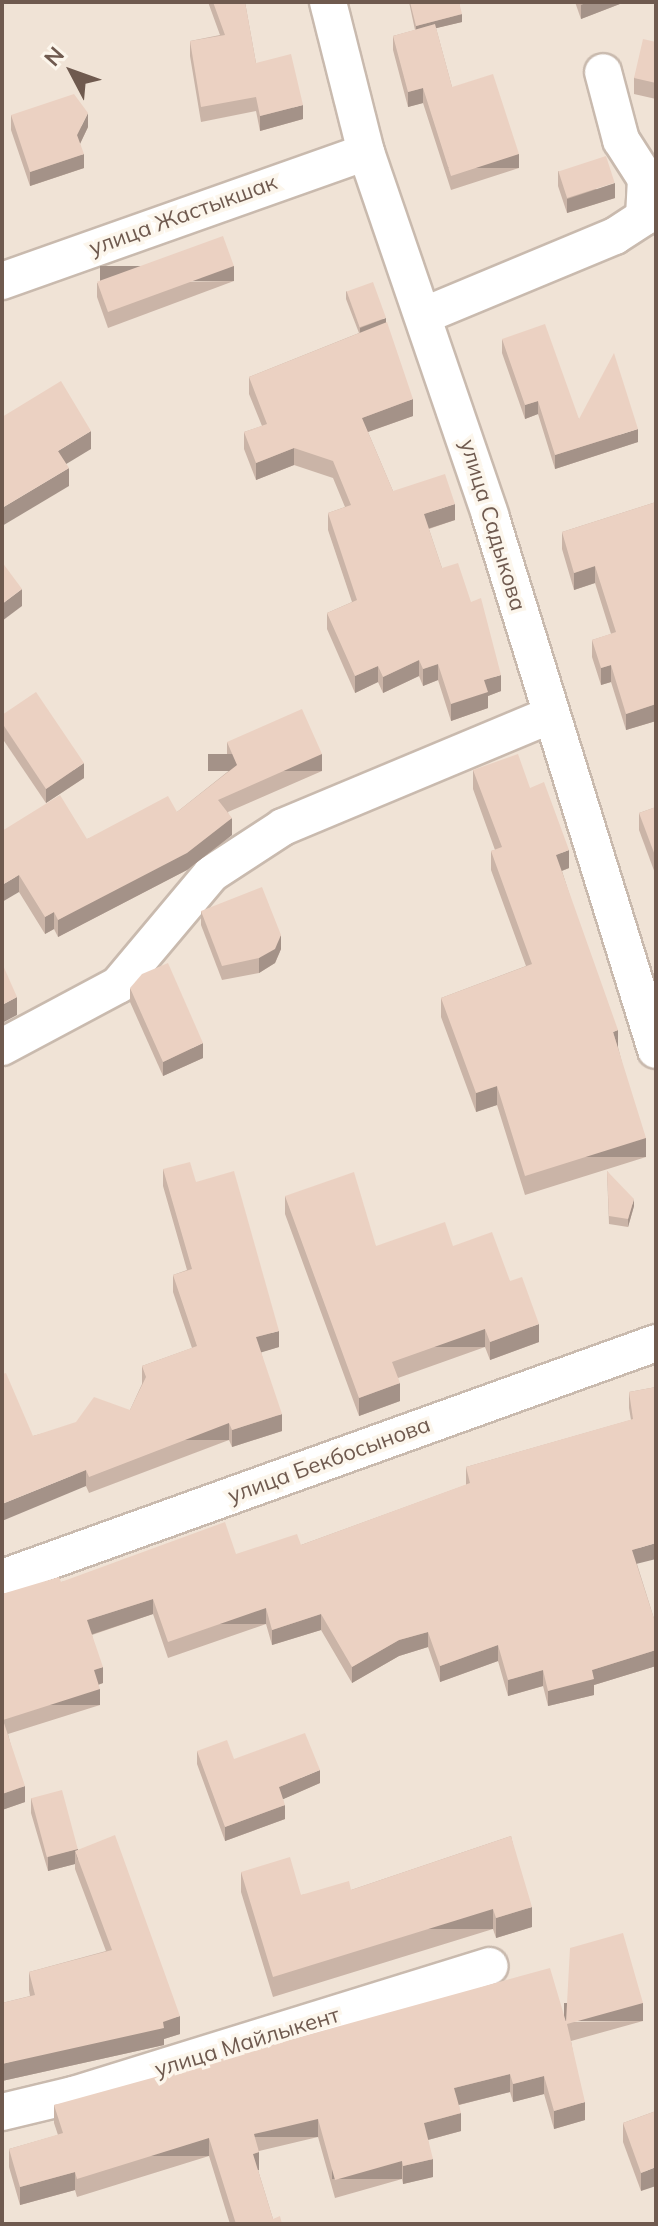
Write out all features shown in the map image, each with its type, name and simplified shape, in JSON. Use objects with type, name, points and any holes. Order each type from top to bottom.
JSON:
[{"type":"street","name":"улица Садыкова","points":[[328,2],[366,152],[425,315],[656,1050]]},
{"type":"street","points":[[425,315],[650,224],[646,179],[621,140],[603,72]]},
{"type":"street","name":"улица Жастыкшак","points":[[2,281],[366,152]]},
{"type":"street","points":[[2,1047],[118,985],[211,874],[283,827],[551,715]]},
{"type":"street","name":"улица Бекбосынова","points":[[2,1578],[656,1343]]},
{"type":"street","name":"улица Майлыкент","points":[[2,2112],[73,2095],[490,1966]]},
{"type":"shaded area","points":[[2,2],[656,2],[656,2224],[2,2224]]},
{"type":"building","points":[[213,2],[245,2],[256,63],[291,54],[303,105],[260,116],[256,97],[201,107],[190,41],[225,35]]},
{"type":"building","points":[[410,2],[459,2],[462,14],[416,26]]},
{"type":"building","points":[[435,24],[452,87],[493,74],[519,154],[451,176],[423,88],[408,92],[393,36]]},
{"type":"building","points":[[643,39],[656,42],[656,83],[634,78]]},
{"type":"building","points":[[74,94],[88,113],[77,135],[84,154],[30,172],[11,115]]},
{"type":"building","points":[[606,156],[615,183],[567,198],[558,171]]},
{"type":"building","points":[[223,236],[234,266],[108,312],[97,282]]},
{"type":"building","points":[[373,282],[386,318],[360,327],[347,292]]},
{"type":"building","points":[[387,322],[413,399],[362,418],[393,491],[445,474],[455,504],[424,514],[442,568],[458,563],[471,602],[481,598],[501,675],[484,680],[488,692],[451,704],[438,664],[423,669],[419,660],[383,677],[378,666],[355,676],[327,613],[357,600],[328,513],[351,505],[333,461],[294,448],[256,463],[244,432],[267,424],[249,377]]},
{"type":"building","points":[[545,324],[579,419],[614,353],[638,429],[555,455],[538,401],[525,405],[502,339]]},
{"type":"building","points":[[61,381],[91,431],[58,451],[69,468],[2,508],[2,417]]},
{"type":"building","points":[[656,502],[656,704],[626,714],[611,665],[601,668],[592,640],[616,632],[595,566],[574,573],[562,532]]},
{"type":"building","points":[[2,562],[22,589],[2,604]]},
{"type":"building","points":[[36,692],[84,763],[46,789],[2,723],[2,715]]},
{"type":"building","points":[[302,709],[322,754],[218,800],[232,818],[187,853],[58,920],[54,912],[45,917],[19,875],[2,885],[2,831],[60,795],[87,839],[168,796],[177,812],[237,765],[227,742]]},
{"type":"building","points":[[518,754],[530,788],[544,782],[569,850],[556,855],[618,1030],[613,1032],[646,1138],[525,1176],[497,1086],[476,1093],[441,998],[532,964],[491,851],[502,847],[473,770]]},
{"type":"building","points":[[656,807],[656,858],[639,813]]},
{"type":"building","points":[[262,887],[281,935],[275,949],[259,958],[222,966],[201,911]]},
{"type":"building","points":[[2,963],[17,997],[2,1005]]},
{"type":"building","points":[[168,963],[203,1043],[163,1062],[130,988],[142,974]]},
{"type":"building","points":[[190,1162],[196,1182],[234,1171],[279,1331],[256,1337],[282,1414],[232,1430],[229,1423],[89,1477],[86,1470],[2,1504],[2,1374],[6,1373],[33,1436],[76,1422],[94,1397],[130,1410],[146,1377],[142,1366],[197,1346],[173,1275],[192,1269],[163,1169]]},
{"type":"building","points":[[607,1171],[634,1199],[628,1219],[609,1216]]},
{"type":"building","points":[[354,1172],[376,1246],[445,1222],[453,1246],[492,1232],[510,1281],[522,1277],[539,1324],[490,1342],[485,1329],[392,1362],[400,1383],[359,1398],[285,1196]]},
{"type":"building","points":[[656,1387],[656,1543],[632,1550],[656,1625],[656,1650],[592,1670],[594,1679],[548,1691],[543,1670],[508,1680],[498,1645],[440,1666],[428,1632],[399,1640],[352,1667],[321,1614],[272,1630],[266,1608],[168,1642],[153,1599],[87,1620],[103,1667],[94,1670],[100,1689],[3,1720],[25,1786],[2,1794],[2,1594],[59,1577],[61,1582],[225,1522],[236,1554],[297,1534],[301,1545],[470,1483],[466,1467],[633,1419],[629,1392]]},
{"type":"building","points":[[305,1733],[320,1770],[279,1787],[285,1805],[225,1827],[197,1751],[227,1740],[234,1759]]},
{"type":"building","points":[[62,1790],[78,1849],[47,1857],[31,1798]]},
{"type":"building","points":[[115,1835],[180,2016],[163,2022],[164,2028],[2,2064],[2,2003],[35,1995],[29,1972],[112,1950],[75,1851]]},
{"type":"building","points":[[511,1836],[532,1907],[496,1918],[493,1909],[273,1977],[241,1872],[290,1857],[301,1895],[349,1881],[351,1890]]},
{"type":"building","points":[[623,1933],[643,2003],[567,2024],[585,2102],[554,2111],[544,2076],[513,2084],[510,2074],[454,2088],[461,2113],[424,2123],[433,2159],[403,2166],[402,2161],[335,2180],[318,2119],[254,2134],[259,2152],[253,2154],[273,2219],[280,2216],[282,2224],[236,2224],[209,2138],[77,2179],[75,2172],[20,2187],[9,2149],[63,2133],[54,2105],[550,1968],[566,2022],[570,1948]]},
{"type":"building","points":[[656,2111],[656,2167],[641,2173],[623,2123]]}]
